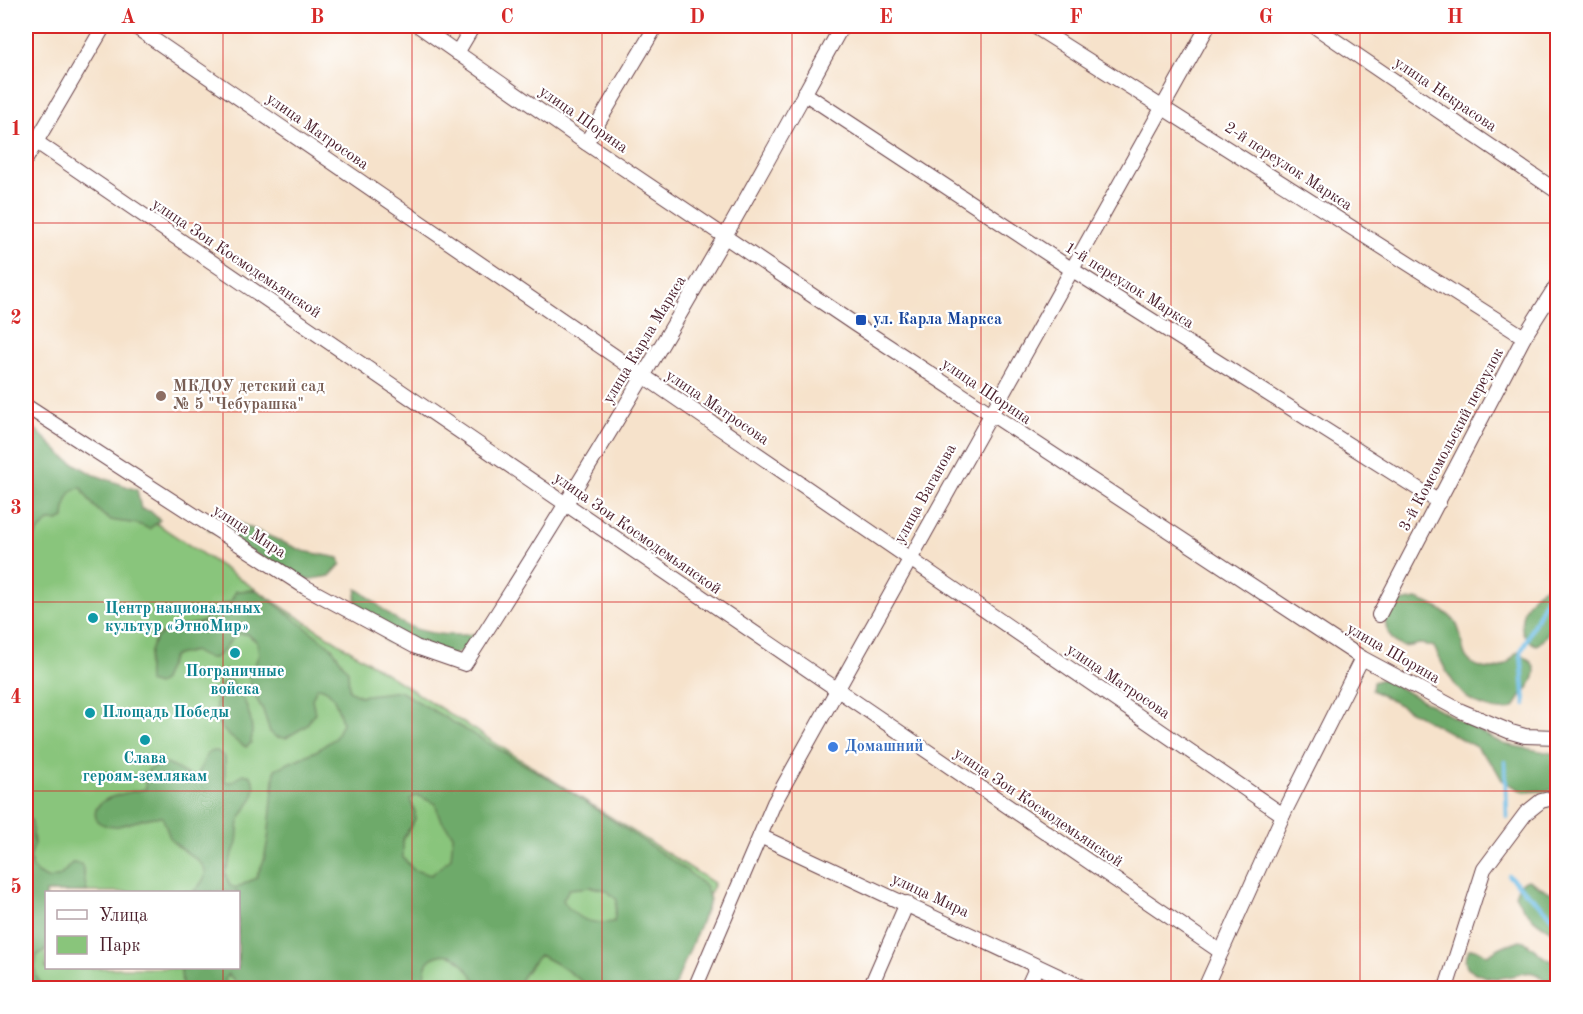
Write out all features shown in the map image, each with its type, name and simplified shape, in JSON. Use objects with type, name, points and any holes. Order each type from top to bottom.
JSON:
[{"type":"street","points":[[26,159],[104,26]]},
{"type":"street","name":"улица Матросова","points":[[134,26],[1283,815]]},
{"type":"street","name":"улица Шорина","points":[[419,26],[724,237],[1362,658],[1461,711],[1511,732],[1525,736],[1557,736]]},
{"type":"street","points":[[458,52],[473,26]]},
{"type":"street","points":[[586,143],[656,26]]},
{"type":"street","name":"улица Карла Маркса","points":[[465,664],[566,505],[642,377],[724,237],[842,26]]},
{"type":"street","name":"2-й переулок Маркса","points":[[1034,26],[1524,337]]},
{"type":"street","name":"улица Ваганова","points":[[695,988],[774,803],[835,690],[1208,26]]},
{"type":"street","name":"улица Некрасова","points":[[1314,26],[1557,192]]},
{"type":"street","name":"1-й переулок Маркса","points":[[804,93],[1071,269],[1439,502]]},
{"type":"street","name":"улица Зои Космодемьянской","points":[[35,141],[1221,952]]},
{"type":"street","name":"3-й Комсомольский переулок","points":[[1379,615],[1524,337],[1557,283]]},
{"type":"street","name":"улица Мира","points":[[26,406],[304,587],[416,647],[465,664]]},
{"type":"street","points":[[1204,988],[1283,815],[1362,658]]},
{"type":"street","points":[[1446,988],[1484,868],[1526,813],[1541,801],[1557,797]]},
{"type":"street","name":"улица Мира","points":[[760,836],[1084,988]]},
{"type":"street","points":[[870,988],[907,903]]},
{"type":"street","points":[[1028,988],[1037,966]]},
{"type":"green space","points":[[26,420],[65,458],[92,474],[137,490],[141,509],[150,511],[160,520],[149,529],[134,523],[111,520],[94,506],[82,488],[77,488],[68,498],[64,518],[49,521],[37,533],[26,554],[26,505],[29,496],[26,491]]},
{"type":"green space","points":[[26,431],[100,486],[290,612],[714,883],[672,988],[26,988]]},
{"type":"green space","points":[[207,515],[230,519],[303,551],[339,558],[341,564],[330,576],[306,580],[208,529]]},
{"type":"green space","points":[[1557,556],[1554,616],[1545,637],[1537,645],[1525,636],[1522,630],[1522,616],[1533,596],[1549,584],[1549,574]]},
{"type":"green space","points":[[357,589],[390,615],[409,626],[431,633],[476,634],[471,647],[449,657],[416,652],[387,642],[355,603]]},
{"type":"green space","points":[[257,590],[332,648],[348,671],[349,690],[360,696],[400,691],[566,789],[686,870],[706,887],[710,900],[674,988],[591,988],[562,967],[540,955],[515,988],[483,988],[458,959],[445,955],[433,957],[427,964],[424,978],[433,988],[242,988],[228,974],[225,979],[227,988],[182,988],[180,969],[240,969],[240,891],[194,891],[202,882],[205,874],[204,867],[171,839],[162,817],[146,818],[120,826],[104,825],[97,821],[95,813],[98,806],[111,797],[146,789],[145,781],[148,770],[161,764],[171,766],[193,777],[197,776],[208,752],[217,751],[225,757],[225,782],[232,782],[243,774],[251,776],[255,786],[253,797],[239,821],[237,843],[225,873],[230,886],[236,888],[256,878],[264,860],[275,769],[316,751],[335,738],[342,723],[337,705],[331,695],[323,688],[317,687],[312,699],[315,712],[306,726],[286,738],[276,737],[270,732],[249,679],[259,654],[257,642],[247,634],[236,634],[222,652],[214,658],[202,656],[194,651],[173,656],[163,680],[157,685],[148,682],[152,646],[160,635],[174,628],[203,622],[210,610],[231,601],[236,591]],"holes":[[[417,795],[436,804],[439,817],[453,835],[451,858],[431,875],[414,870],[403,858],[403,839],[415,819],[410,799]],[[591,887],[606,890],[617,900],[614,922],[599,923],[585,920],[573,912],[563,900],[569,889]]]},
{"type":"green space","points":[[1417,599],[1439,609],[1453,619],[1459,630],[1465,655],[1474,665],[1494,669],[1507,664],[1518,652],[1531,662],[1535,672],[1532,683],[1514,707],[1502,710],[1487,708],[1473,702],[1454,683],[1434,647],[1420,644],[1404,647],[1396,643],[1388,633],[1386,613],[1396,603]]},
{"type":"green space","points":[[229,679],[240,692],[250,717],[251,743],[246,747],[223,729],[217,716],[218,687]]},
{"type":"green space","points":[[1383,679],[1503,744],[1557,754],[1557,790],[1524,792],[1502,780],[1494,766],[1476,747],[1372,690],[1373,682]]},
{"type":"green space","points":[[26,817],[32,821],[34,845],[30,859],[37,873],[49,879],[60,876],[72,863],[82,864],[87,891],[45,891],[45,950],[37,955],[35,968],[36,977],[47,986],[84,988],[26,988]]},
{"type":"green space","points":[[1528,880],[1557,896],[1557,934],[1533,918],[1515,895],[1518,887]]},
{"type":"green space","points":[[1520,940],[1557,963],[1557,988],[1549,988],[1537,974],[1525,973],[1503,978],[1490,978],[1467,968],[1465,960],[1469,949],[1476,949],[1487,955]]},
{"type":"waterway","points":[[1525,704],[1521,652],[1558,572]]},
{"type":"waterway","points":[[1505,762],[1507,817]]},
{"type":"waterway","points":[[1509,876],[1558,922]]},
{"type":"place","name":"ул. Карла Маркса","points":[[861,320]]},
{"type":"place","name":"МКДОУ детский сад № 5 \"Чебурашка\"","points":[[161,396]]},
{"type":"place","name":"Центр национальных культур «ЭтноМир»","points":[[93,618]]},
{"type":"place","name":"Пограничные войска","points":[[235,653]]},
{"type":"place","name":"Площадь Победы","points":[[90,713]]},
{"type":"place","name":"Слава героям-землякам","points":[[145,740]]},
{"type":"place","name":"Домашний","points":[[833,747]]}]
